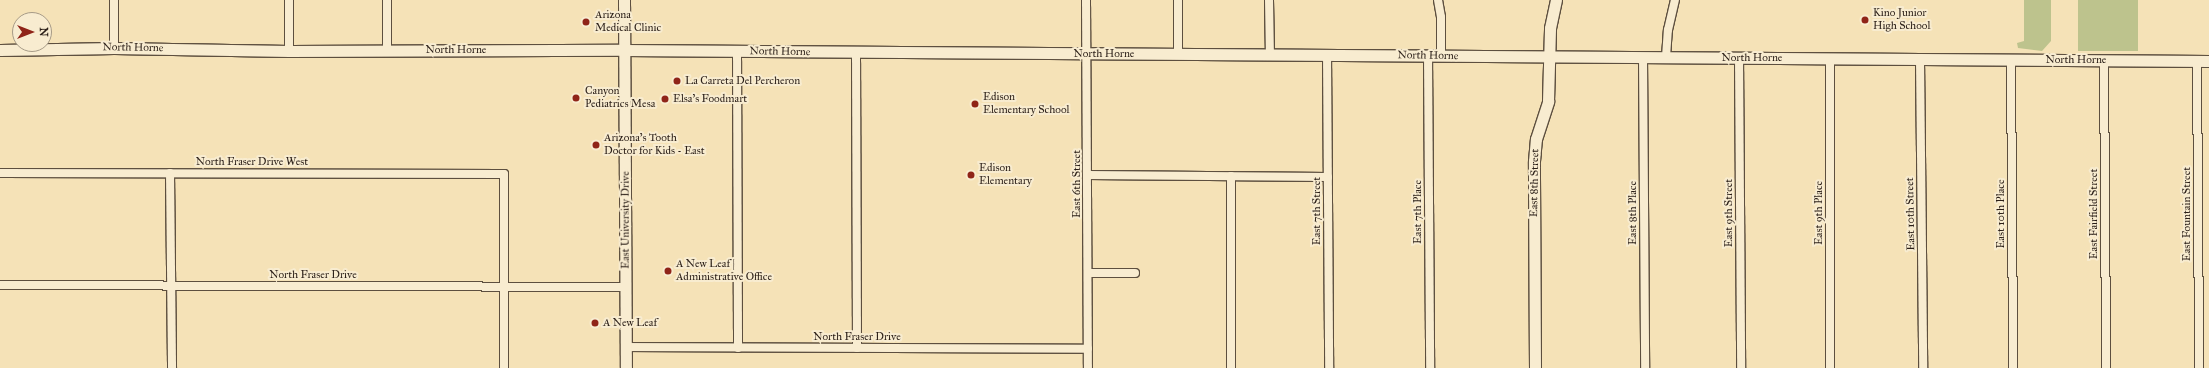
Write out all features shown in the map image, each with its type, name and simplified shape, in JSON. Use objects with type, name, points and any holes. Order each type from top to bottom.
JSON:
[{"type":"street","points":[[114,0],[114,48]]},
{"type":"street","points":[[289,0],[289,51]]},
{"type":"street","points":[[387,0],[387,49]]},
{"type":"street","name":"East University Drive","points":[[624,0],[626,368]]},
{"type":"street","name":"East 6th Street","points":[[1086,0],[1088,368]]},
{"type":"street","points":[[1178,0],[1178,55]]},
{"type":"street","points":[[1269,0],[1270,55]]},
{"type":"street","points":[[1438,0],[1442,17],[1441,56]]},
{"type":"street","name":"East 8th Street","points":[[1535,368],[1534,161],[1536,139],[1548,101],[1551,21],[1556,0]]},
{"type":"street","points":[[1666,57],[1670,16],[1675,0]]},
{"type":"street","name":"North Horne","points":[[0,50],[114,48],[289,51],[387,49],[624,50],[856,54],[1326,55],[2209,61]]},
{"type":"street","points":[[737,51],[738,348]]},
{"type":"street","points":[[856,54],[857,348]]},
{"type":"street","name":"East 7th Street","points":[[1326,55],[1329,368]]},
{"type":"street","name":"East 7th Place","points":[[1428,56],[1430,368]]},
{"type":"street","name":"East 8th Place","points":[[1643,57],[1645,368]]},
{"type":"street","name":"East 9th Street","points":[[1739,58],[1741,368]]},
{"type":"street","name":"East 9th Place","points":[[1830,58],[1830,368]]},
{"type":"street","name":"East 10th Street","points":[[1920,59],[1923,368]]},
{"type":"street","name":"East 10th Place","points":[[2011,60],[2013,368]]},
{"type":"street","name":"East Fairfield Street","points":[[2104,60],[2106,368]]},
{"type":"street","name":"East Fountain Street","points":[[2197,61],[2199,368]]},
{"type":"street","name":"North Fraser Drive West","points":[[0,173],[504,174],[504,287]]},
{"type":"street","points":[[170,173],[172,368]]},
{"type":"street","points":[[1088,175],[1328,177]]},
{"type":"street","points":[[1231,176],[1231,368]]},
{"type":"street","points":[[1088,273],[1135,273]]},
{"type":"street","name":"North Fraser Drive","points":[[0,285],[626,287]]},
{"type":"street","points":[[504,287],[504,368]]},
{"type":"street","name":"North Fraser Drive","points":[[626,347],[1088,349]]},
{"type":"green space","points":[[2024,0],[2051,0],[2051,41],[2042,51],[2018,48],[2017,43],[2024,41]]},
{"type":"green space","points":[[2078,0],[2138,0],[2138,51],[2078,51]]},
{"type":"place","name":"Kino Junior High School","points":[[1865,20]]},
{"type":"place","name":"Arizona Medical Clinic","points":[[586,22]]},
{"type":"place","name":"La Carreta Del Percheron","points":[[677,81]]},
{"type":"place","name":"Canyon Pediatrics Mesa","points":[[576,98]]},
{"type":"place","name":"Elsa's Foodmart","points":[[665,99]]},
{"type":"place","name":"Edison Elementary School","points":[[975,104]]},
{"type":"place","name":"Arizona's Tooth Doctor for Kids - East","points":[[596,145]]},
{"type":"place","name":"Edison Elementary","points":[[971,175]]},
{"type":"place","name":"A New Leaf | Administrative Office","points":[[668,271]]},
{"type":"place","name":"A New Leaf","points":[[595,323]]}]
